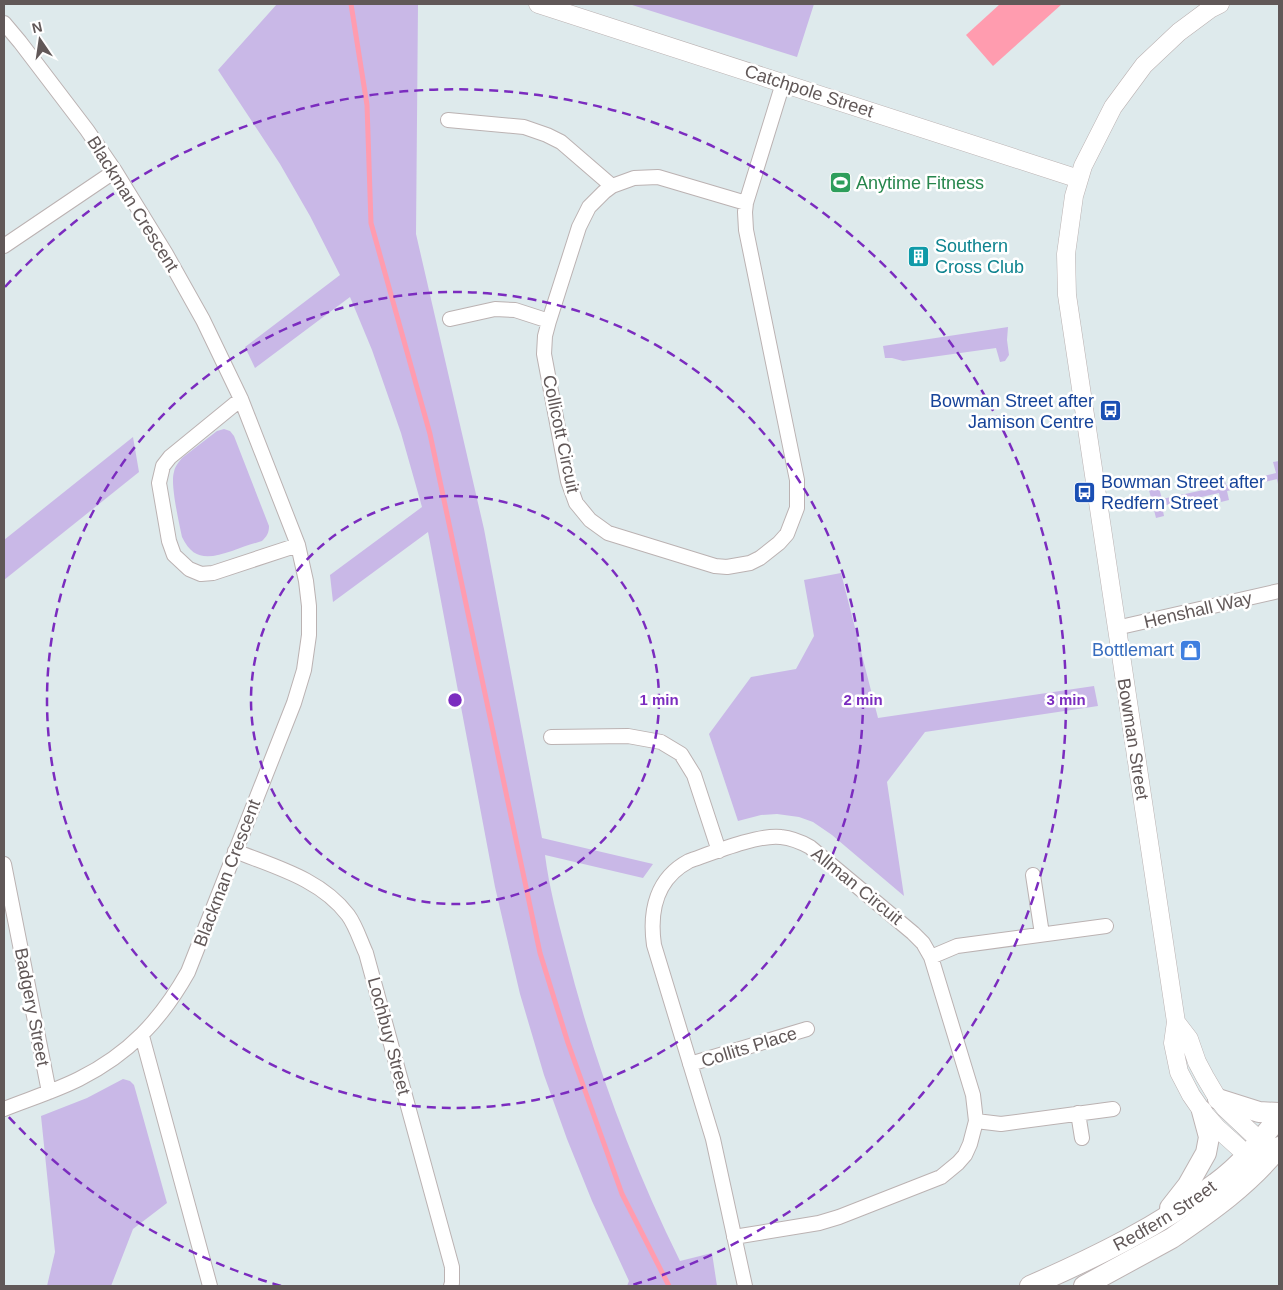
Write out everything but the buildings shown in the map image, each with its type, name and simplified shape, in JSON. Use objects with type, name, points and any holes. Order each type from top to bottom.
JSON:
[{"type":"main road","points":[[1218,1099],[1259,1112],[1279,1113]]},
{"type":"main road","points":[[1130,1238],[1172,1206],[1193,1177],[1206,1153],[1209,1137],[1202,1111]]},
{"type":"main road","name":"Redfern Street","points":[[1030,1286],[1130,1238],[1179,1210],[1218,1182],[1253,1148],[1279,1117]]},
{"type":"main road","name":"Redfern Street","points":[[1084,1286],[1178,1234],[1233,1193],[1274,1154]]},
{"type":"street","name":"Catchpole Street","points":[[538,4],[1079,179]]},
{"type":"street","name":"Bowman Street","points":[[1212,6],[1179,32],[1144,65],[1113,107],[1083,166],[1074,196],[1066,254],[1067,296],[1176,1022],[1173,1043],[1179,1072],[1202,1111],[1217,1128],[1253,1148],[1274,1154]]},
{"type":"street","name":"Blackman Crescent","points":[[4,23],[87,130],[116,171],[203,320],[241,398],[298,546],[306,581],[309,606],[309,635],[304,670],[294,703],[188,972],[178,990],[155,1022],[142,1036],[112,1060],[79,1079],[4,1109]]},
{"type":"street","name":"Collicott Circuit","points":[[746,203],[658,177],[634,178],[612,186],[589,207],[579,227],[549,321],[545,336],[544,354],[568,480],[576,503],[590,520],[608,532],[716,566],[727,567],[750,563],[760,558],[779,543],[787,534],[797,508],[797,480],[746,230],[745,212],[746,203],[783,83]]},
{"type":"street","points":[[448,120],[524,127],[547,135],[561,142],[612,186]]},
{"type":"street","points":[[4,246],[116,171]]},
{"type":"street","points":[[450,320],[495,309],[515,310],[549,321]]},
{"type":"street","points":[[241,398],[170,457],[163,466],[160,483],[169,541],[174,554],[189,569],[201,574],[213,573],[298,546]]},
{"type":"street","name":"Henshall Way","points":[[1116,628],[1279,591]]},
{"type":"street","points":[[551,737],[628,736],[662,742],[681,754],[694,775],[719,851]]},
{"type":"street","name":"Allman Circuit","points":[[734,1237],[819,1223],[941,1177],[965,1155],[976,1121],[974,1095],[931,957],[923,943],[810,847],[801,842],[781,837],[771,836],[752,840],[689,861],[666,880],[656,899],[653,910],[652,933],[654,945],[713,1139],[734,1237],[745,1286]]},
{"type":"street","name":"Lochbuy Street","points":[[235,851],[296,875],[318,887],[335,901],[353,923],[366,953],[452,1267],[451,1286]]},
{"type":"street","name":"Badgery Street","points":[[4,864],[49,1092]]},
{"type":"street","points":[[1033,875],[1042,934]]},
{"type":"street","points":[[931,957],[957,946],[1106,926]]},
{"type":"street","name":"Bowman Street","points":[[1176,1022],[1189,1039],[1201,1069],[1218,1099],[1253,1148]]},
{"type":"street","name":"Collits Place","points":[[690,1064],[807,1029]]},
{"type":"street","points":[[142,1036],[210,1286]]},
{"type":"street","points":[[976,1121],[1002,1124],[1113,1109]]},
{"type":"street","points":[[1078,1113],[1082,1138]]},
{"type":"shaded area","points":[[277,4],[418,4],[416,234],[484,529],[542,838],[653,864],[643,878],[545,855],[554,903],[588,1031],[615,1109],[645,1186],[680,1261],[712,1253],[717,1286],[627,1286],[629,1281],[592,1201],[567,1139],[544,1075],[520,994],[495,887],[428,532],[333,602],[330,575],[422,507],[401,433],[372,350],[350,297],[255,368],[245,347],[340,275],[310,216],[280,164],[218,70]]},
{"type":"shaded area","points":[[629,4],[814,4],[797,57]]},
{"type":"shaded area","points":[[1000,4],[1062,4],[993,66],[966,35]]},
{"type":"shaded area","points":[[1008,327],[1009,355],[1005,361],[1000,362],[996,348],[903,361],[885,358],[883,346]]},
{"type":"shaded area","points":[[224,429],[230,431],[234,436],[269,526],[269,531],[262,541],[217,555],[203,556],[192,551],[182,537],[175,503],[173,478],[175,468],[182,458],[217,431]]},
{"type":"shaded area","points":[[133,437],[139,472],[4,580],[4,540]]},
{"type":"shaded area","points":[[1279,461],[1279,489],[1277,479],[1227,491],[1229,500],[1221,502],[1219,493],[1162,506],[1164,516],[1156,518],[1149,490],[1159,488],[1162,499],[1217,487],[1215,477],[1223,475],[1226,485],[1276,473],[1273,462]]},
{"type":"shaded area","points":[[841,573],[878,718],[1094,686],[1098,706],[925,732],[887,782],[904,896],[832,835],[813,822],[799,817],[777,814],[761,815],[738,821],[709,734],[751,677],[796,669],[814,636],[804,580]]},
{"type":"shaded area","points":[[123,1079],[130,1081],[134,1085],[167,1203],[133,1229],[111,1286],[47,1286],[55,1252],[41,1116],[87,1098]]},
{"type":"waterway","points":[[351,4],[367,105],[371,223],[430,434],[540,953],[568,1043],[622,1194],[669,1286]]},
{"type":"place","name":"Anytime Fitness","points":[[840,183]]},
{"type":"place","name":"Southern Cross Club","points":[[919,256]]},
{"type":"place","name":"Bowman Street after Jamison Centre","points":[[1110,411]]},
{"type":"place","name":"Bowman Street after Redfern Street","points":[[1085,492]]},
{"type":"place","name":"Bottlemart","points":[[1190,650]]}]
